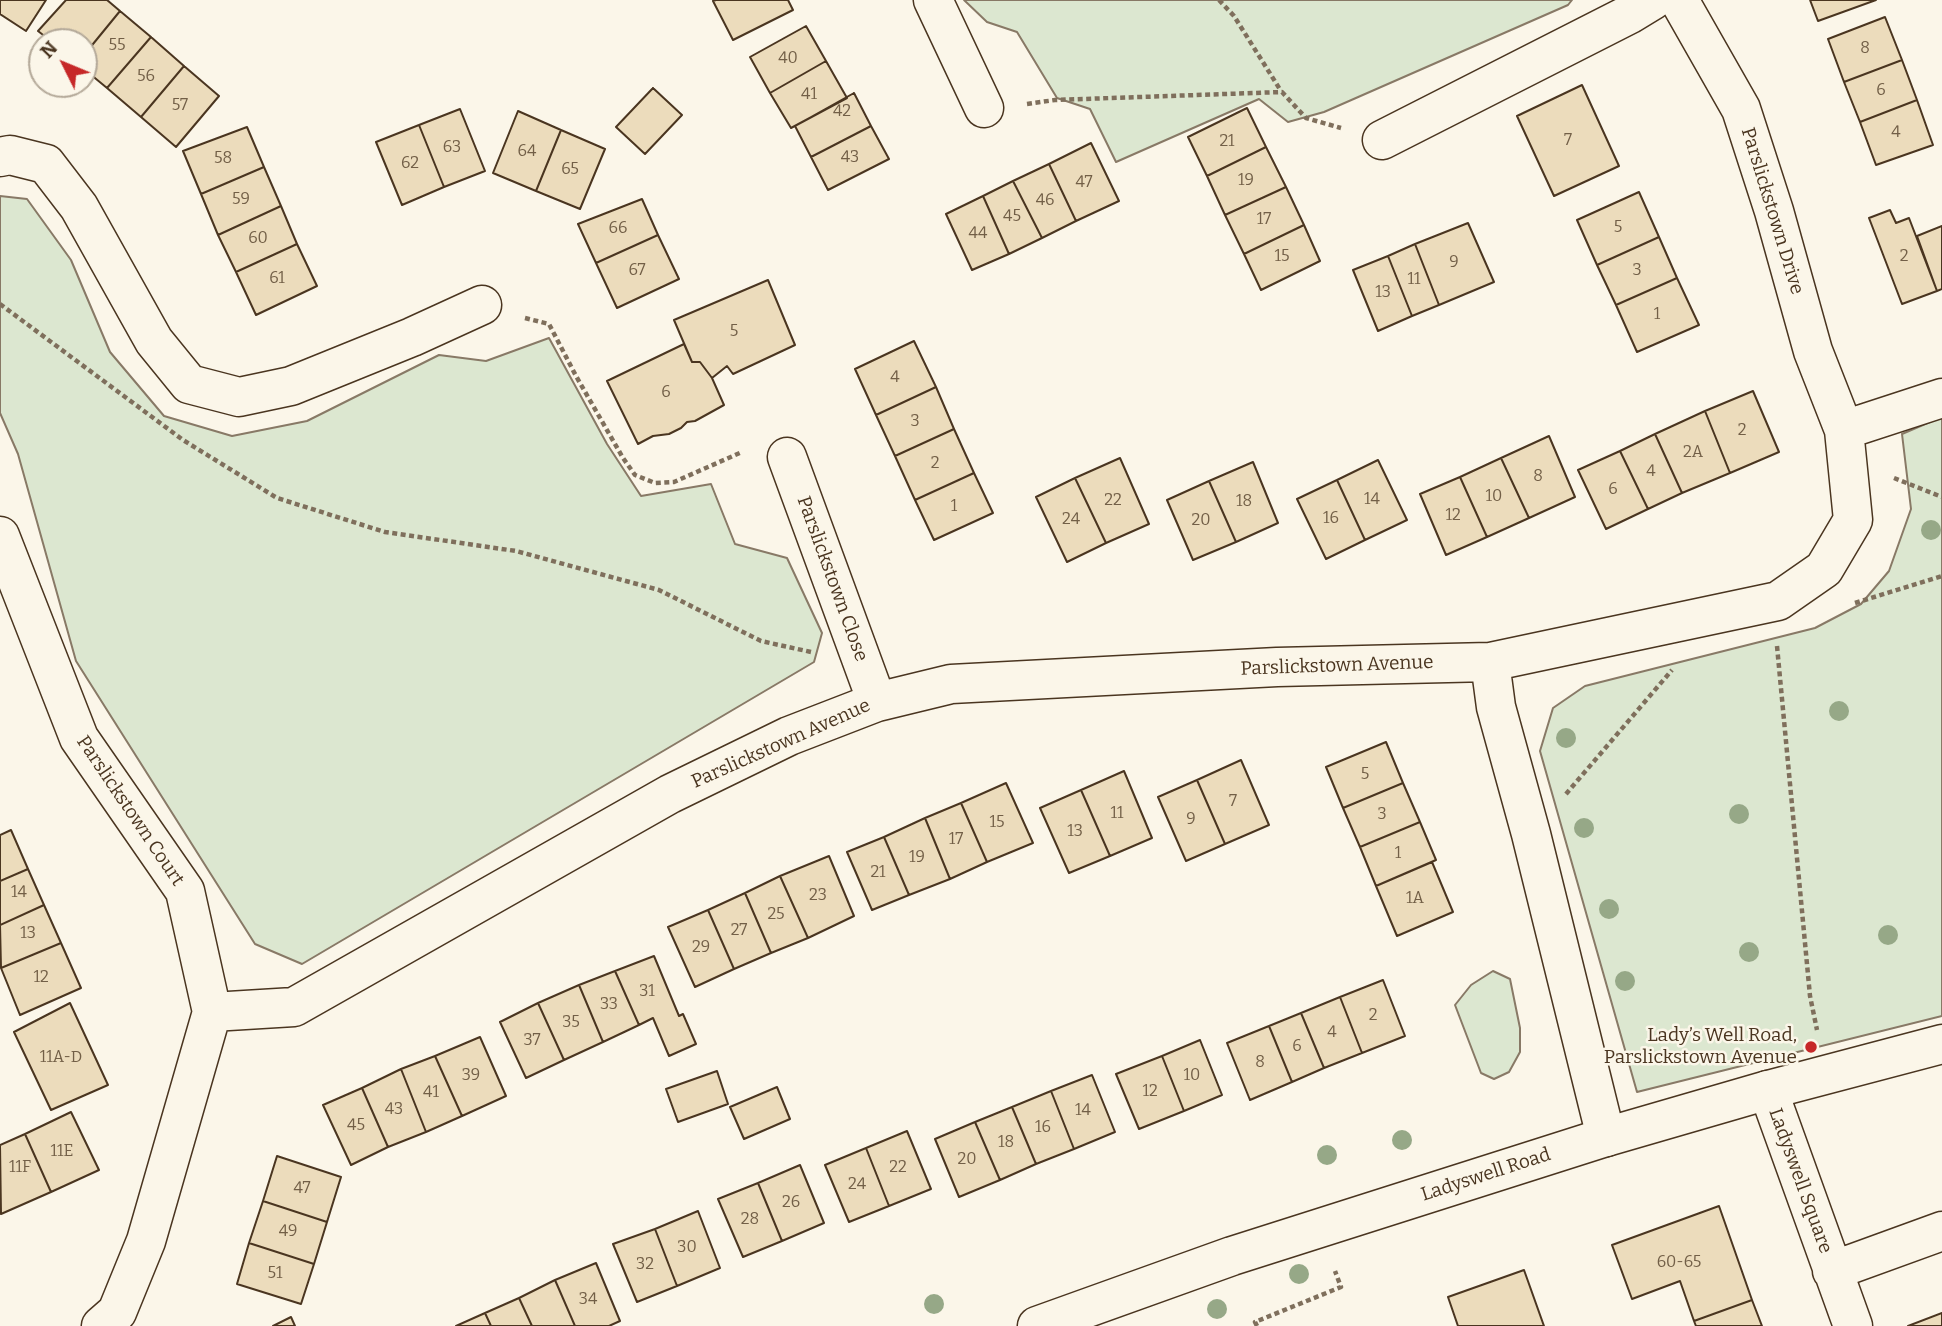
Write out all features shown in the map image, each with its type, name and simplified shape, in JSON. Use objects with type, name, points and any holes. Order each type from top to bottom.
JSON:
[{"type":"street","points":[[933,0],[984,108]]},
{"type":"street","points":[[1382,140],[1653,0]]},
{"type":"street","name":"Parslickstown Drive","points":[[1679,0],[1741,109],[1774,211],[1812,351],[1844,430]]},
{"type":"street","points":[[0,157],[10,155],[47,164],[79,206],[155,341],[189,384],[239,397],[290,387],[482,305]]},
{"type":"street","points":[[1844,430],[1942,398]]},
{"type":"street","name":"Parslickstown Avenue","points":[[212,1012],[293,1007],[670,794],[789,736],[877,702],[951,684],[1277,667],[1490,662],[1778,601],[1824,569],[1853,520],[1844,430]]},
{"type":"street","name":"Parslickstown Close","points":[[787,457],[877,702]]},
{"type":"street","name":"Parslickstown Court","points":[[0,536],[79,738],[185,891],[212,1012],[146,1241],[117,1312],[101,1326]]},
{"type":"street","points":[[1490,662],[1496,707],[1531,834],[1606,1137]]},
{"type":"street","name":"Ladyswell Road","points":[[1037,1326],[1219,1261],[1606,1137],[1942,1044]]},
{"type":"street","name":"Ladyswell Square","points":[[1768,1090],[1853,1326]]},
{"type":"street","name":"Ladyswell Square","points":[[1832,1271],[1942,1231]]},
{"type":"path","points":[[1219,0],[1234,16],[1282,92],[1306,118],[1382,140]]},
{"type":"path","points":[[984,108],[1055,100],[1282,92]]},
{"type":"path","points":[[0,304],[183,440],[277,498],[385,532],[516,551],[659,590],[761,641],[863,664]]},
{"type":"path","points":[[482,305],[549,324],[582,388],[635,475],[655,483],[674,482],[777,437],[787,457]]},
{"type":"path","points":[[1892,477],[1942,497]]},
{"type":"path","points":[[1853,603],[1942,576]]},
{"type":"path","points":[[1766,603],[1775,629],[1810,996],[1826,1076]]},
{"type":"path","points":[[1531,834],[1676,665]]},
{"type":"path","points":[[1257,1326],[1255,1322],[1341,1287],[1319,1228]]},
{"type":"green space","points":[[964,0],[1572,0],[1568,5],[1324,112],[1288,122],[1259,99],[1116,162],[1090,109],[1057,98],[1017,32],[987,22]]},
{"type":"green space","points":[[0,196],[27,199],[71,260],[110,352],[164,416],[232,436],[307,421],[439,355],[486,361],[549,338],[607,444],[641,496],[711,484],[735,544],[787,558],[822,633],[814,662],[302,964],[255,944],[76,661],[18,454],[0,413]]},
{"type":"green space","points":[[1942,417],[1942,1016],[1637,1092],[1540,751],[1553,708],[1585,686],[1815,628],[1861,604],[1889,571],[1911,509],[1902,434]]},
{"type":"green space","points":[[1493,971],[1510,979],[1520,1028],[1520,1052],[1509,1072],[1494,1079],[1481,1073],[1455,1005],[1471,985]]},
{"type":"building","points":[[0,0],[46,0],[26,31],[0,14]]},
{"type":"building","points":[[66,0],[107,0],[120,11],[98,38],[98,28],[41,28]]},
{"type":"building","points":[[788,0],[793,10],[733,40],[713,1]]},
{"type":"building","points":[[1810,0],[1876,0],[1818,21]]},
{"type":"building","points":[[120,11],[151,37],[107,88],[98,81],[98,38]]},
{"type":"building","points":[[1885,17],[1902,60],[1844,82],[1828,39]]},
{"type":"building","points":[[806,26],[826,61],[770,93],[750,57]]},
{"type":"building","points":[[151,37],[184,66],[141,117],[107,88]]},
{"type":"building","points":[[1902,60],[1917,100],[1860,122],[1844,82]]},
{"type":"building","points":[[826,61],[847,98],[791,128],[770,93]]},
{"type":"building","points":[[184,66],[219,96],[176,147],[141,117]]},
{"type":"building","points":[[1582,85],[1619,166],[1554,196],[1517,116]]},
{"type":"building","points":[[653,88],[682,115],[645,154],[616,127]]},
{"type":"building","points":[[854,93],[871,126],[811,157],[795,126]]},
{"type":"building","points":[[1917,100],[1933,145],[1876,165],[1860,122]]},
{"type":"building","points":[[1247,108],[1266,147],[1207,176],[1188,137]]},
{"type":"building","points":[[460,109],[485,171],[444,187],[419,125]]},
{"type":"building","points":[[518,111],[561,130],[536,191],[493,173]]},
{"type":"building","points":[[419,125],[444,187],[402,205],[376,142]]},
{"type":"building","points":[[871,126],[889,159],[828,190],[811,157]]},
{"type":"building","points":[[247,127],[264,167],[201,194],[183,151]]},
{"type":"building","points":[[561,130],[605,149],[580,209],[536,191]]},
{"type":"building","points":[[1091,143],[1119,201],[1076,221],[1049,164]]},
{"type":"building","points":[[1266,147],[1286,187],[1225,215],[1207,176]]},
{"type":"building","points":[[1049,164],[1076,221],[1042,238],[1013,181]]},
{"type":"building","points":[[264,167],[281,206],[218,235],[201,194]]},
{"type":"building","points":[[1013,181],[1042,238],[1009,254],[983,196]]},
{"type":"building","points":[[1286,187],[1304,225],[1244,254],[1225,215]]},
{"type":"building","points":[[1639,192],[1659,237],[1597,265],[1577,220]]},
{"type":"building","points":[[983,196],[1009,254],[972,270],[946,214]]},
{"type":"building","points":[[642,199],[658,235],[596,263],[578,224]]},
{"type":"building","points":[[281,206],[297,244],[236,272],[218,235]]},
{"type":"building","points":[[1890,210],[1896,223],[1909,218],[1937,291],[1902,304],[1869,218]]},
{"type":"building","points":[[1468,223],[1494,282],[1439,305],[1415,244]]},
{"type":"building","points":[[1304,225],[1320,261],[1261,290],[1244,254]]},
{"type":"building","points":[[1942,226],[1942,289],[1937,291],[1917,236]]},
{"type":"building","points":[[658,235],[679,279],[617,308],[596,263]]},
{"type":"building","points":[[1659,237],[1677,278],[1616,305],[1597,265]]},
{"type":"building","points":[[297,244],[317,286],[256,315],[236,272]]},
{"type":"building","points":[[1415,244],[1439,305],[1412,316],[1388,256]]},
{"type":"building","points":[[1388,256],[1412,316],[1378,331],[1353,270]]},
{"type":"building","points":[[1677,278],[1699,325],[1637,352],[1616,305]]},
{"type":"building","points":[[768,280],[795,345],[733,374],[727,366],[712,378],[700,362],[692,362],[674,320]]},
{"type":"building","points":[[914,341],[936,387],[876,415],[855,369]]},
{"type":"building","points":[[684,344],[692,362],[700,362],[712,378],[724,405],[695,421],[687,422],[669,434],[653,436],[638,444],[607,381]]},
{"type":"building","points":[[936,387],[954,429],[895,456],[876,415]]},
{"type":"building","points":[[1753,391],[1779,452],[1730,473],[1705,411]]},
{"type":"building","points":[[1705,411],[1730,473],[1682,493],[1655,434]]},
{"type":"building","points":[[954,429],[974,473],[915,500],[895,456]]},
{"type":"building","points":[[1655,434],[1682,493],[1648,509],[1620,451]]},
{"type":"building","points":[[1549,436],[1575,497],[1529,518],[1501,458]]},
{"type":"building","points":[[1620,451],[1648,509],[1606,529],[1578,470]]},
{"type":"building","points":[[1120,458],[1149,524],[1106,543],[1075,478]]},
{"type":"building","points":[[1501,458],[1529,518],[1487,537],[1460,477]]},
{"type":"building","points":[[1378,460],[1407,520],[1365,540],[1337,480]]},
{"type":"building","points":[[1253,462],[1278,523],[1236,542],[1209,481]]},
{"type":"building","points":[[974,473],[993,513],[934,540],[915,500]]},
{"type":"building","points":[[1460,477],[1487,537],[1446,555],[1420,494]]},
{"type":"building","points":[[1075,478],[1106,543],[1067,562],[1036,497]]},
{"type":"building","points":[[1337,480],[1365,540],[1326,559],[1297,499]]},
{"type":"building","points":[[1209,481],[1236,542],[1193,560],[1167,500]]},
{"type":"building","points":[[1386,742],[1403,783],[1343,808],[1326,767]]},
{"type":"building","points":[[1241,760],[1269,825],[1225,844],[1197,780]]},
{"type":"building","points":[[1124,771],[1152,838],[1110,856],[1081,790]]},
{"type":"building","points":[[1197,780],[1225,844],[1186,861],[1158,797]]},
{"type":"building","points":[[1006,783],[1033,843],[987,862],[961,803]]},
{"type":"building","points":[[1403,783],[1420,822],[1360,847],[1343,808]]},
{"type":"building","points":[[1081,790],[1110,856],[1069,873],[1040,808]]},
{"type":"building","points":[[961,803],[987,862],[950,879],[925,818]]},
{"type":"building","points":[[925,818],[950,879],[909,895],[884,837]]},
{"type":"building","points":[[1420,822],[1436,860],[1376,886],[1360,847]]},
{"type":"building","points":[[11,830],[28,869],[0,881],[0,835]]},
{"type":"building","points":[[884,837],[909,895],[872,910],[847,852]]},
{"type":"building","points":[[829,856],[854,916],[808,938],[780,876]]},
{"type":"building","points":[[1432,862],[1453,912],[1397,936],[1376,886]]},
{"type":"building","points":[[28,869],[44,905],[0,925],[0,881]]},
{"type":"building","points":[[780,876],[808,938],[771,953],[745,893]]},
{"type":"building","points":[[745,893],[771,953],[734,969],[708,910]]},
{"type":"building","points":[[44,905],[61,943],[1,968],[0,925]]},
{"type":"building","points":[[708,910],[734,969],[695,987],[668,927]]},
{"type":"building","points":[[61,943],[81,988],[20,1015],[1,968]]},
{"type":"building","points":[[654,956],[679,1016],[683,1014],[696,1044],[669,1056],[653,1018],[639,1025],[615,971]]},
{"type":"building","points":[[615,971],[639,1025],[603,1042],[579,985]]},
{"type":"building","points":[[1383,980],[1405,1036],[1362,1053],[1340,997]]},
{"type":"building","points":[[579,985],[603,1042],[564,1060],[538,1003]]},
{"type":"building","points":[[1340,997],[1362,1053],[1324,1068],[1301,1013]]},
{"type":"building","points":[[70,1003],[108,1085],[51,1110],[14,1032]]},
{"type":"building","points":[[538,1003],[564,1060],[526,1078],[500,1022]]},
{"type":"building","points":[[1301,1013],[1324,1068],[1292,1082],[1269,1026]]},
{"type":"building","points":[[1269,1026],[1292,1082],[1250,1100],[1227,1043]]},
{"type":"building","points":[[480,1037],[506,1096],[462,1116],[435,1056]]},
{"type":"building","points":[[1200,1040],[1222,1095],[1184,1111],[1162,1056]]},
{"type":"building","points":[[435,1056],[462,1116],[426,1132],[401,1069]]},
{"type":"building","points":[[1162,1056],[1184,1111],[1139,1129],[1116,1074]]},
{"type":"building","points":[[401,1069],[426,1132],[388,1147],[362,1088]]},
{"type":"building","points":[[717,1071],[728,1104],[678,1122],[666,1089]]},
{"type":"building","points":[[1092,1075],[1115,1132],[1074,1149],[1051,1091]]},
{"type":"building","points":[[777,1087],[790,1119],[744,1139],[730,1107]]},
{"type":"building","points":[[362,1088],[388,1147],[351,1165],[323,1105]]},
{"type":"building","points":[[1051,1091],[1074,1149],[1036,1164],[1012,1107]]},
{"type":"building","points":[[1012,1107],[1036,1164],[1000,1180],[975,1122]]},
{"type":"building","points":[[71,1112],[99,1170],[51,1192],[25,1134]]},
{"type":"building","points":[[975,1122],[1000,1180],[959,1197],[935,1139]]},
{"type":"building","points":[[907,1131],[931,1189],[889,1206],[866,1148]]},
{"type":"building","points":[[25,1134],[51,1192],[1,1214],[0,1145]]},
{"type":"building","points":[[866,1148],[889,1206],[849,1222],[825,1165]]},
{"type":"building","points":[[277,1156],[341,1177],[327,1222],[263,1201]]},
{"type":"building","points":[[800,1165],[824,1223],[782,1241],[758,1183]]},
{"type":"building","points":[[758,1183],[782,1241],[743,1257],[718,1199]]},
{"type":"building","points":[[263,1201],[327,1222],[314,1264],[249,1243]]},
{"type":"building","points":[[1719,1206],[1752,1300],[1694,1321],[1680,1281],[1632,1299],[1612,1245]]},
{"type":"building","points":[[698,1211],[720,1268],[677,1286],[655,1229]]},
{"type":"building","points":[[655,1229],[677,1286],[637,1302],[613,1244]]},
{"type":"building","points":[[249,1243],[314,1264],[301,1304],[237,1284]]},
{"type":"building","points":[[596,1263],[620,1321],[609,1326],[575,1326],[555,1280]]},
{"type":"building","points":[[1524,1270],[1544,1326],[1458,1326],[1448,1297]]},
{"type":"building","points":[[555,1280],[575,1326],[532,1326],[519,1298]]},
{"type":"building","points":[[519,1298],[532,1326],[491,1326],[485,1313]]},
{"type":"building","points":[[1752,1300],[1762,1326],[1696,1326],[1694,1321]]},
{"type":"building","points":[[485,1313],[491,1326],[456,1326]]},
{"type":"building","points":[[1942,1313],[1942,1326],[1908,1326]]},
{"type":"building","points":[[291,1317],[295,1326],[273,1326]]},
{"type":"place","name":"Lady’s Well Road, Parslickstown Avenue","points":[[1811,1047]]}]
